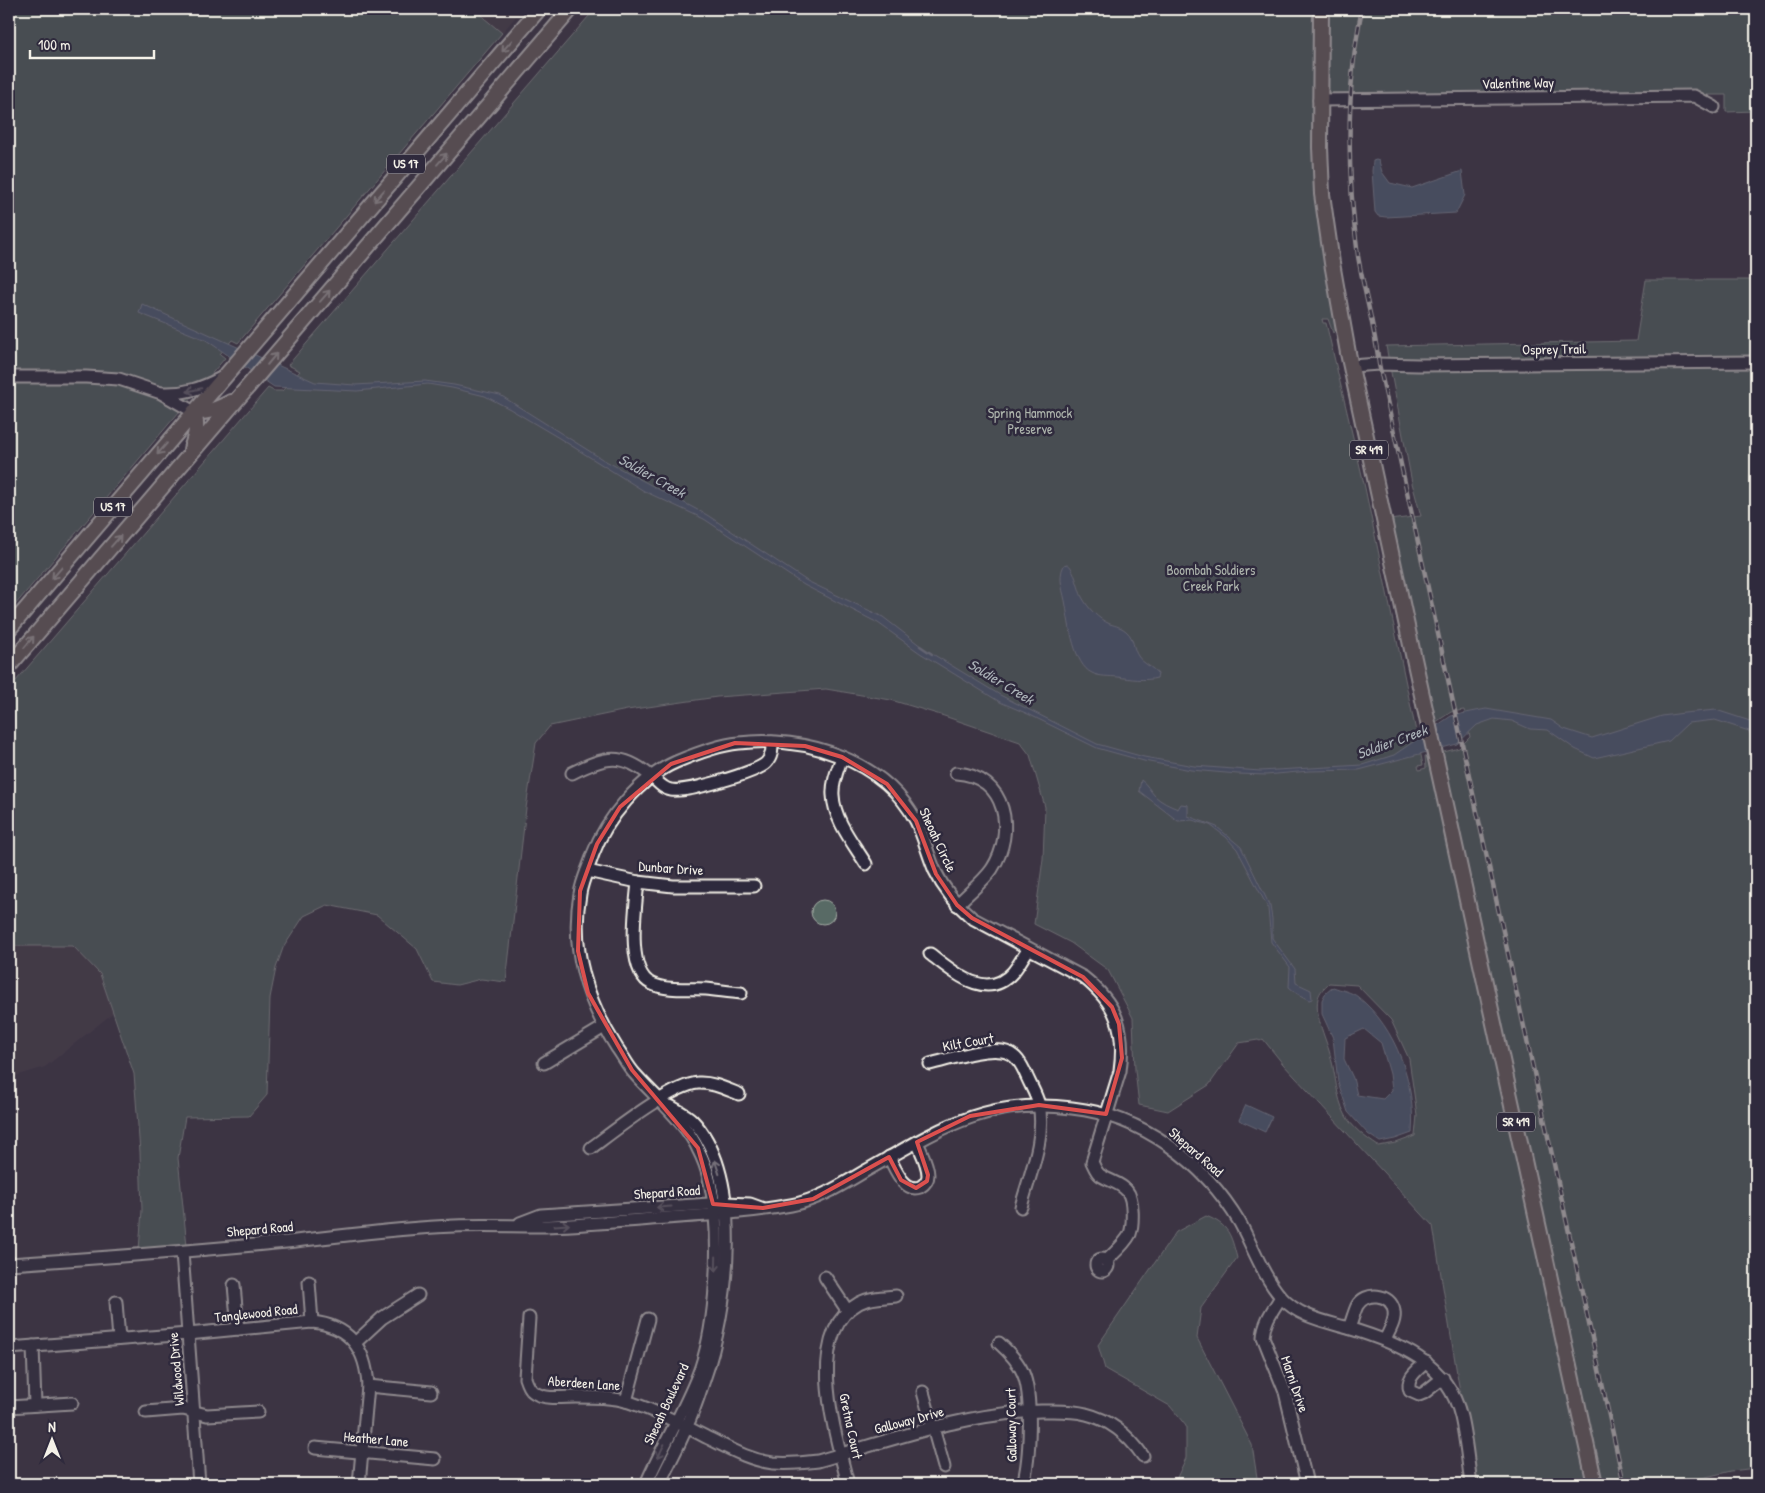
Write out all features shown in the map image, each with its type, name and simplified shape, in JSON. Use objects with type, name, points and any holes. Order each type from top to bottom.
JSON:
[{"type":"main road","name":"US 17","points":[[9,629],[539,9]]},
{"type":"main road","name":"US 17","points":[[9,666],[570,9]]},
{"type":"main road","name":"SR 419","points":[[1321,9],[1319,100],[1322,194],[1351,366],[1595,1484]]},
{"type":"main road","points":[[188,456],[196,434],[197,423],[194,412],[218,409],[237,399]]},
{"type":"street","name":"Valentine Way","points":[[1319,100],[1694,96],[1714,107]]},
{"type":"street","name":"Osprey Trail","points":[[1351,366],[1380,364],[1756,362]]},
{"type":"street","points":[[161,393],[201,388],[228,373]]},
{"type":"street","points":[[9,377],[119,379],[161,393],[194,412]]},
{"type":"street","points":[[572,774],[598,761],[624,760],[633,763],[670,790],[714,784],[763,766],[771,757],[772,742]]},
{"type":"street","name":"Sheoah Circle","points":[[720,1209],[698,1148],[660,1100],[632,1070],[604,1027],[588,993],[580,968],[578,951],[580,891],[597,844],[620,807],[652,777],[671,764],[735,743],[772,742],[805,746],[842,757],[870,770],[887,784],[902,799],[916,821],[936,874],[957,905],[972,918],[1083,977],[1097,988],[1112,1007],[1119,1024],[1122,1058],[1092,1162],[1099,1174],[1128,1192],[1132,1203],[1132,1220],[1130,1234],[1106,1260]]},
{"type":"street","points":[[842,757],[832,793],[834,806],[842,825],[866,864]]},
{"type":"street","points":[[956,772],[976,776],[988,784],[996,794],[1002,808],[1004,823],[999,856],[991,870],[957,905]]},
{"type":"street","name":"Dunbar Drive","points":[[587,871],[638,882],[673,886],[754,886]]},
{"type":"street","points":[[638,882],[633,936],[639,968],[644,979],[661,987],[709,989],[740,993]]},
{"type":"street","points":[[930,954],[964,979],[976,984],[985,985],[1004,979],[1012,972],[1028,949]]},
{"type":"street","points":[[544,1063],[604,1027]]},
{"type":"street","name":"Kilt Court","points":[[930,1064],[988,1050],[1012,1054],[1021,1063],[1039,1105]]},
{"type":"street","points":[[591,1148],[660,1100],[684,1086],[698,1083],[712,1084],[739,1094]]},
{"type":"street","points":[[1021,1207],[1040,1129],[1039,1105]]},
{"type":"street","name":"Shepard Road","points":[[9,1264],[182,1252],[453,1226],[542,1226],[720,1209],[750,1204],[763,1208],[792,1205],[813,1199],[948,1125],[970,1116],[1013,1107],[1039,1105],[1075,1108],[1106,1114],[1164,1141],[1208,1179],[1240,1224],[1268,1278],[1281,1297],[1296,1310],[1313,1319],[1349,1328],[1385,1340],[1409,1351],[1426,1362],[1443,1378],[1460,1414],[1471,1484]]},
{"type":"street","points":[[889,1157],[902,1180],[908,1186],[916,1188],[922,1186],[927,1181],[927,1167],[917,1142]]},
{"type":"street","name":"Sheoah Boulevard","points":[[646,1484],[698,1374],[714,1305],[720,1209]]},
{"type":"street","name":"Sheoah Boulevard","points":[[660,1484],[687,1427],[716,1341],[726,1267],[720,1209]]},
{"type":"street","name":"Wildwood Drive","points":[[182,1252],[199,1484]]},
{"type":"street","points":[[825,1278],[847,1310],[860,1302],[873,1298],[896,1296]]},
{"type":"street","points":[[309,1282],[312,1322]]},
{"type":"street","points":[[234,1285],[238,1329]]},
{"type":"street","points":[[354,1343],[382,1318],[418,1295]]},
{"type":"street","points":[[1349,1328],[1358,1304],[1374,1295],[1384,1298],[1392,1304],[1394,1310],[1394,1319],[1385,1340]]},
{"type":"street","name":"Marni Drive","points":[[1281,1297],[1268,1318],[1263,1337],[1285,1392],[1307,1484]]},
{"type":"street","points":[[116,1302],[119,1339]]},
{"type":"street","name":"Gretna Court","points":[[847,1310],[840,1317],[830,1345],[828,1372],[831,1416],[848,1484]]},
{"type":"street","name":"Aberdeen Lane","points":[[529,1318],[525,1378],[533,1392],[543,1396],[585,1397],[626,1401],[676,1421]]},
{"type":"street","points":[[626,1401],[648,1319]]},
{"type":"street","name":"Tanglewood Road","points":[[9,1348],[312,1322],[324,1323],[345,1333],[364,1357],[367,1370],[368,1386],[359,1484]]},
{"type":"street","name":"Galloway Court","points":[[999,1343],[1015,1359],[1023,1373],[1027,1387],[1028,1460],[1023,1484]]},
{"type":"street","points":[[33,1346],[35,1405]]},
{"type":"street","points":[[1426,1362],[1408,1382],[1410,1391],[1419,1395],[1443,1378]]},
{"type":"street","points":[[368,1386],[430,1392]]},
{"type":"street","points":[[923,1392],[944,1467]]},
{"type":"street","points":[[9,1407],[72,1402]]},
{"type":"street","points":[[146,1412],[183,1409],[207,1415],[258,1412]]},
{"type":"street","name":"Galloway Drive","points":[[676,1421],[733,1451],[750,1457],[771,1462],[799,1463],[818,1461],[932,1428],[985,1415],[1028,1411],[1066,1411],[1086,1414],[1104,1420],[1122,1431],[1143,1456]]},
{"type":"street","name":"Heather Lane","points":[[314,1448],[434,1459]]},
{"type":"highlighted area","points":[[735,743],[805,746],[842,757],[887,784],[916,821],[936,874],[957,905],[972,918],[1083,977],[1112,1007],[1119,1024],[1122,1058],[1106,1114],[1039,1105],[970,1116],[917,1142],[928,1175],[927,1181],[916,1188],[901,1180],[889,1157],[813,1199],[763,1208],[713,1204],[698,1148],[632,1070],[588,993],[578,951],[580,891],[597,844],[620,807],[671,764]]},
{"type":"shaded area","points":[[473,9],[522,9],[502,33]]},
{"type":"shaded area","points":[[9,940],[72,945],[100,974],[113,1013],[45,1067],[9,1078]]},
{"type":"green space","points":[[9,9],[478,9],[484,18],[502,33],[238,343],[232,340],[220,354],[225,358],[9,612]]},
{"type":"green space","name":"Spring Hammock Preserve","points":[[595,9],[1317,9],[1315,100],[1339,325],[1333,333],[1328,319],[1322,319],[1323,323],[1326,323],[1365,488],[1423,765],[1418,766],[1419,770],[1426,768],[1425,756],[1431,755],[1590,1484],[1475,1484],[1433,1226],[1283,1064],[1263,1039],[1239,1043],[1209,1085],[1168,1111],[1139,1105],[1135,1070],[1133,1018],[1108,970],[1071,943],[1034,924],[1043,859],[1045,807],[1030,755],[1020,742],[891,700],[826,689],[717,697],[627,710],[550,726],[536,743],[526,808],[506,982],[481,979],[457,985],[433,982],[417,949],[377,915],[327,905],[304,916],[283,948],[276,968],[270,998],[267,1095],[249,1116],[185,1117],[178,1158],[187,1246],[139,1250],[142,1210],[134,1074],[100,974],[73,946],[9,946],[9,689],[268,388],[274,391],[282,391],[300,371],[288,365]],"holes":[[[1329,983],[1357,985],[1391,1020],[1409,1059],[1417,1115],[1415,1136],[1396,1143],[1378,1146],[1359,1132],[1348,1119],[1340,1101],[1331,1058],[1319,1021],[1318,998],[1321,991]]]},
{"type":"green space","points":[[1325,9],[1756,9],[1756,111],[1726,112],[1726,95],[1570,95],[1324,100]]},
{"type":"green space","points":[[1646,280],[1756,280],[1756,1468],[1731,1471],[1677,1484],[1599,1484],[1440,753],[1459,748],[1470,737],[1464,710],[1451,712],[1433,724],[1389,520],[1421,516],[1412,483],[1386,346],[1636,341]]},
{"type":"green space","points":[[823,900],[828,901],[834,907],[834,917],[828,923],[823,924],[818,923],[812,917],[811,912],[812,907],[818,901]]},
{"type":"green space","points":[[1206,1216],[1220,1223],[1228,1232],[1237,1258],[1201,1308],[1197,1338],[1252,1445],[1258,1484],[1174,1484],[1186,1458],[1186,1426],[1170,1406],[1105,1369],[1098,1345],[1176,1232]]},
{"type":"water","points":[[1373,161],[1379,161],[1382,172],[1390,183],[1412,188],[1462,171],[1465,195],[1456,213],[1378,216],[1375,212],[1372,171]]},
{"type":"water","points":[[142,304],[315,382],[355,385],[425,381],[500,395],[602,459],[707,515],[807,581],[883,617],[926,650],[1000,695],[1097,744],[1144,757],[1194,766],[1260,771],[1362,765],[1394,755],[1451,716],[1486,709],[1551,720],[1564,729],[1592,738],[1662,716],[1716,710],[1753,722],[1756,725],[1756,747],[1749,731],[1715,720],[1688,723],[1669,741],[1594,758],[1575,749],[1548,730],[1530,729],[1512,721],[1494,719],[1477,725],[1457,744],[1359,770],[1309,771],[1266,775],[1238,774],[1191,770],[1144,761],[1097,748],[1000,702],[920,653],[878,623],[804,585],[704,519],[644,491],[559,438],[485,396],[428,384],[357,391],[274,387],[206,340],[139,313]]},
{"type":"water","points":[[1067,564],[1072,569],[1082,597],[1087,605],[1101,619],[1127,632],[1131,637],[1138,656],[1158,674],[1157,678],[1138,679],[1101,676],[1086,669],[1073,643],[1062,586],[1062,570],[1064,565]]},
{"type":"water","points":[[1141,780],[1160,800],[1178,809],[1181,804],[1188,805],[1188,816],[1217,827],[1241,847],[1270,906],[1272,938],[1295,969],[1296,983],[1311,990],[1312,999],[1309,1000],[1289,987],[1290,967],[1271,942],[1268,908],[1237,849],[1226,837],[1210,825],[1192,820],[1178,821],[1139,791]]},
{"type":"water","points":[[1333,987],[1353,994],[1372,1010],[1383,1025],[1393,1041],[1407,1077],[1411,1096],[1412,1133],[1380,1142],[1368,1134],[1348,1112],[1338,1082],[1333,1038],[1322,1014],[1322,1000],[1325,994]],"holes":[[[1364,1029],[1381,1043],[1390,1074],[1392,1090],[1383,1099],[1357,1095],[1353,1078],[1344,1059],[1345,1038]]]},
{"type":"water","points":[[1246,1105],[1272,1117],[1265,1132],[1239,1120]]},
{"type":"waterway","name":"Soldier Creek","points":[[920,646],[932,654]]},
{"type":"railway","points":[[1362,9],[1356,40],[1350,101],[1350,163],[1358,256],[1379,364],[1624,1484]]},
{"type":"park label","name":"Boombah Soldiers Creek Park","points":[[1211,578]]}]
